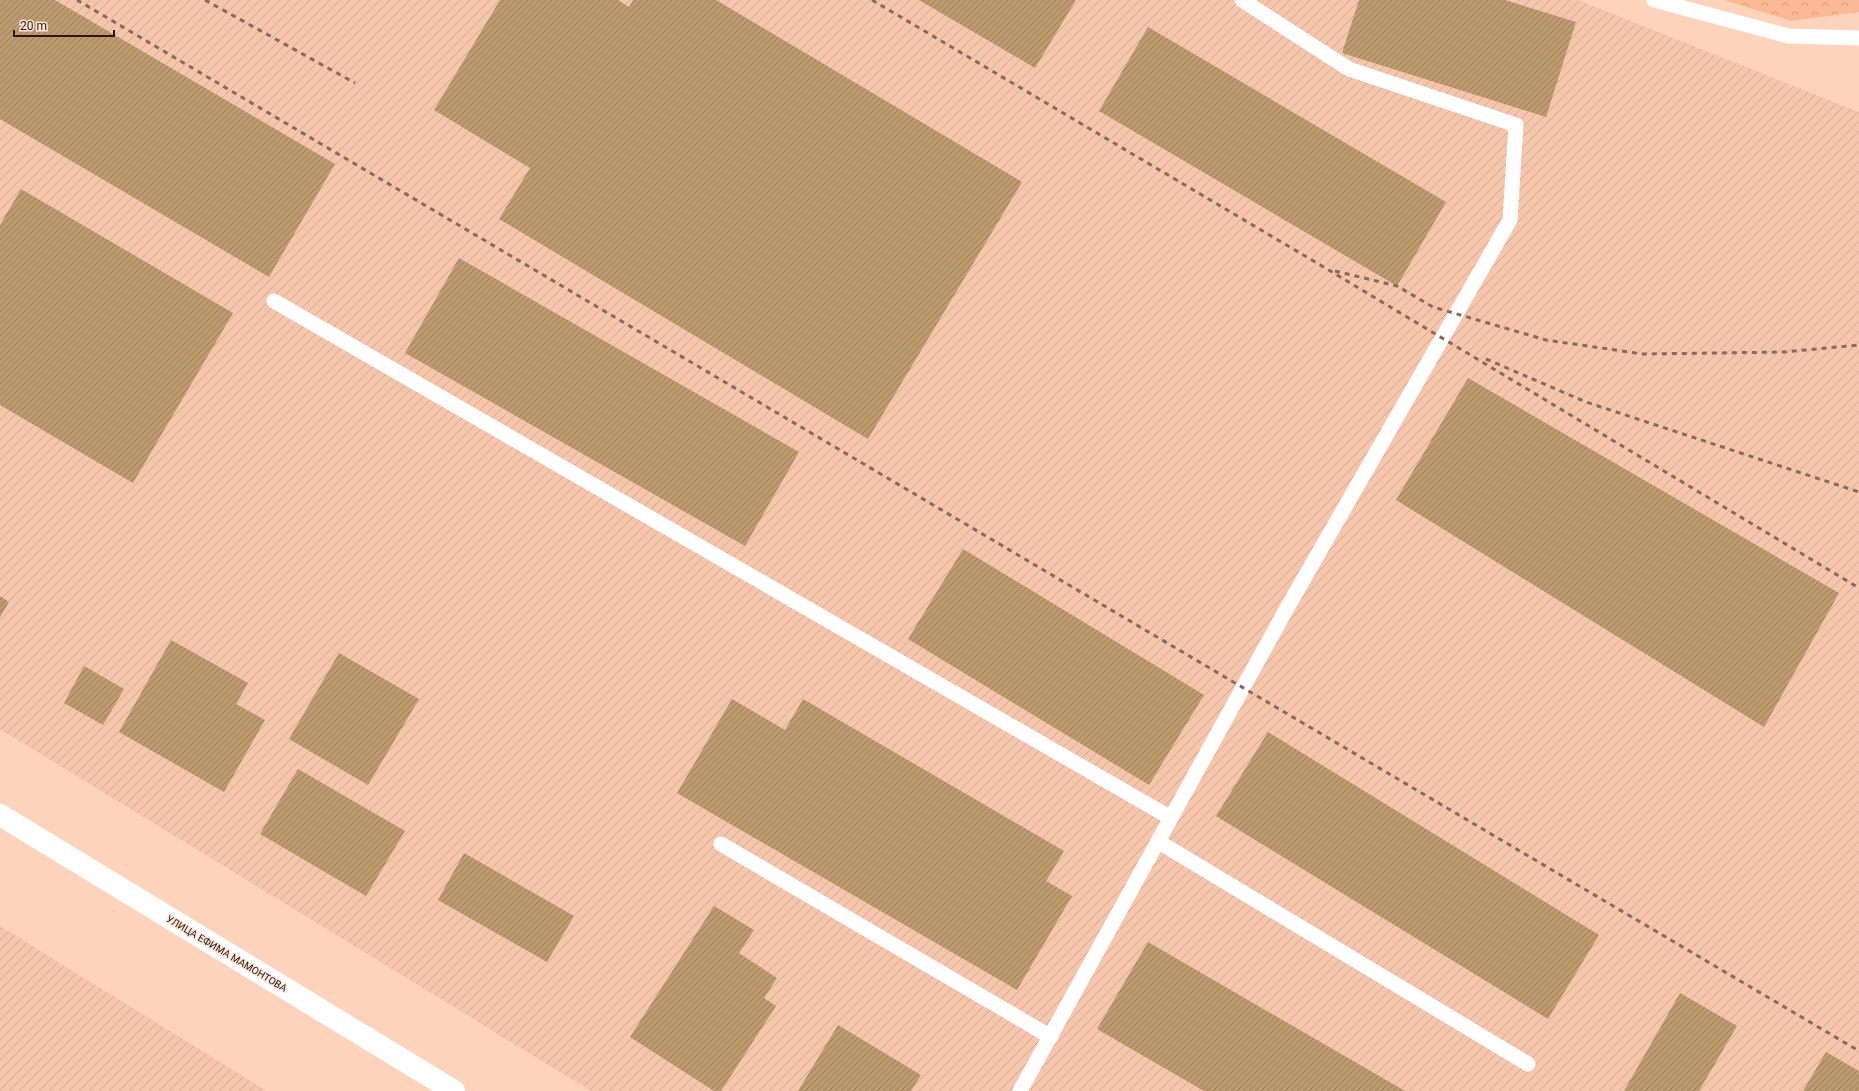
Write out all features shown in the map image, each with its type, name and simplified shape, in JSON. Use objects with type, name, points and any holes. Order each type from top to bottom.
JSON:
[{"type":"street","name":"УЛИЦА ЕФИМА МАМОНТОВА","points":[[0,815],[454,1091]]},
{"type":"lane","points":[[1020,1091],[1291,601],[1510,220],[1516,125],[1349,69],[1242,0]]},
{"type":"lane","points":[[1654,0],[1788,36],[1859,38]]},
{"type":"lane","points":[[274,301],[1171,818]]},
{"type":"lane","points":[[1159,842],[1528,1064]]},
{"type":"lane","points":[[721,844],[1051,1037]]},
{"type":"shaded area","points":[[0,0],[1578,0],[1859,112],[1859,1091],[591,1091],[0,729]]},
{"type":"shaded area","points":[[0,926],[267,1091],[0,1091]]},
{"type":"green space","points":[[1724,0],[1859,0],[1859,12],[1791,21]]},
{"type":"building","points":[[0,0],[55,0],[335,164],[269,277],[0,119]]},
{"type":"building","points":[[500,0],[618,0],[629,7],[633,0],[716,0],[1022,182],[868,439],[499,219],[530,168],[434,110]]},
{"type":"building","points":[[919,0],[1076,0],[1035,68]]},
{"type":"building","points":[[1359,0],[1505,0],[1576,22],[1546,117],[1342,53]]},
{"type":"building","points":[[1148,27],[1446,202],[1397,286],[1099,111]]},
{"type":"building","points":[[21,189],[233,313],[133,483],[0,405],[0,225]]},
{"type":"building","points":[[459,258],[799,452],[745,546],[405,353]]},
{"type":"building","points":[[1468,378],[1839,593],[1764,727],[1396,500]]},
{"type":"building","points":[[963,549],[1204,695],[1149,785],[908,639]]},
{"type":"building","points":[[0,596],[9,602],[0,617]]},
{"type":"building","points":[[171,640],[248,683],[236,704],[265,720],[224,792],[119,732]]},
{"type":"building","points":[[339,653],[419,699],[368,785],[289,739]]},
{"type":"building","points":[[84,666],[124,689],[103,725],[64,703]]},
{"type":"building","points":[[732,699],[785,730],[803,699],[1064,851],[1046,881],[1072,896],[1017,990],[677,793]]},
{"type":"building","points":[[1268,732],[1599,935],[1548,1019],[1216,816]]},
{"type":"building","points":[[298,769],[405,831],[366,896],[260,834]]},
{"type":"building","points":[[464,853],[574,916],[547,962],[438,900]]},
{"type":"building","points":[[714,906],[754,930],[739,953],[777,978],[764,998],[776,1006],[721,1091],[714,1091],[630,1037]]},
{"type":"building","points":[[1148,942],[1405,1091],[1204,1091],[1097,1029]]},
{"type":"building","points":[[1680,993],[1737,1026],[1699,1091],[1624,1091]]},
{"type":"building","points":[[838,1025],[921,1075],[911,1091],[798,1091]]},
{"type":"building","points":[[1826,1052],[1859,1071],[1859,1091],[1803,1091]]},
{"type":"railway","points":[[77,0],[1859,1051]]},
{"type":"railway","points":[[205,0],[355,83]]},
{"type":"railway","points":[[872,0],[1327,269],[1859,588]]},
{"type":"railway","points":[[1335,271],[1397,286],[1433,307],[1546,340],[1643,354],[1784,352],[1859,345]]},
{"type":"railway","points":[[1486,359],[1586,402],[1859,492]]}]
